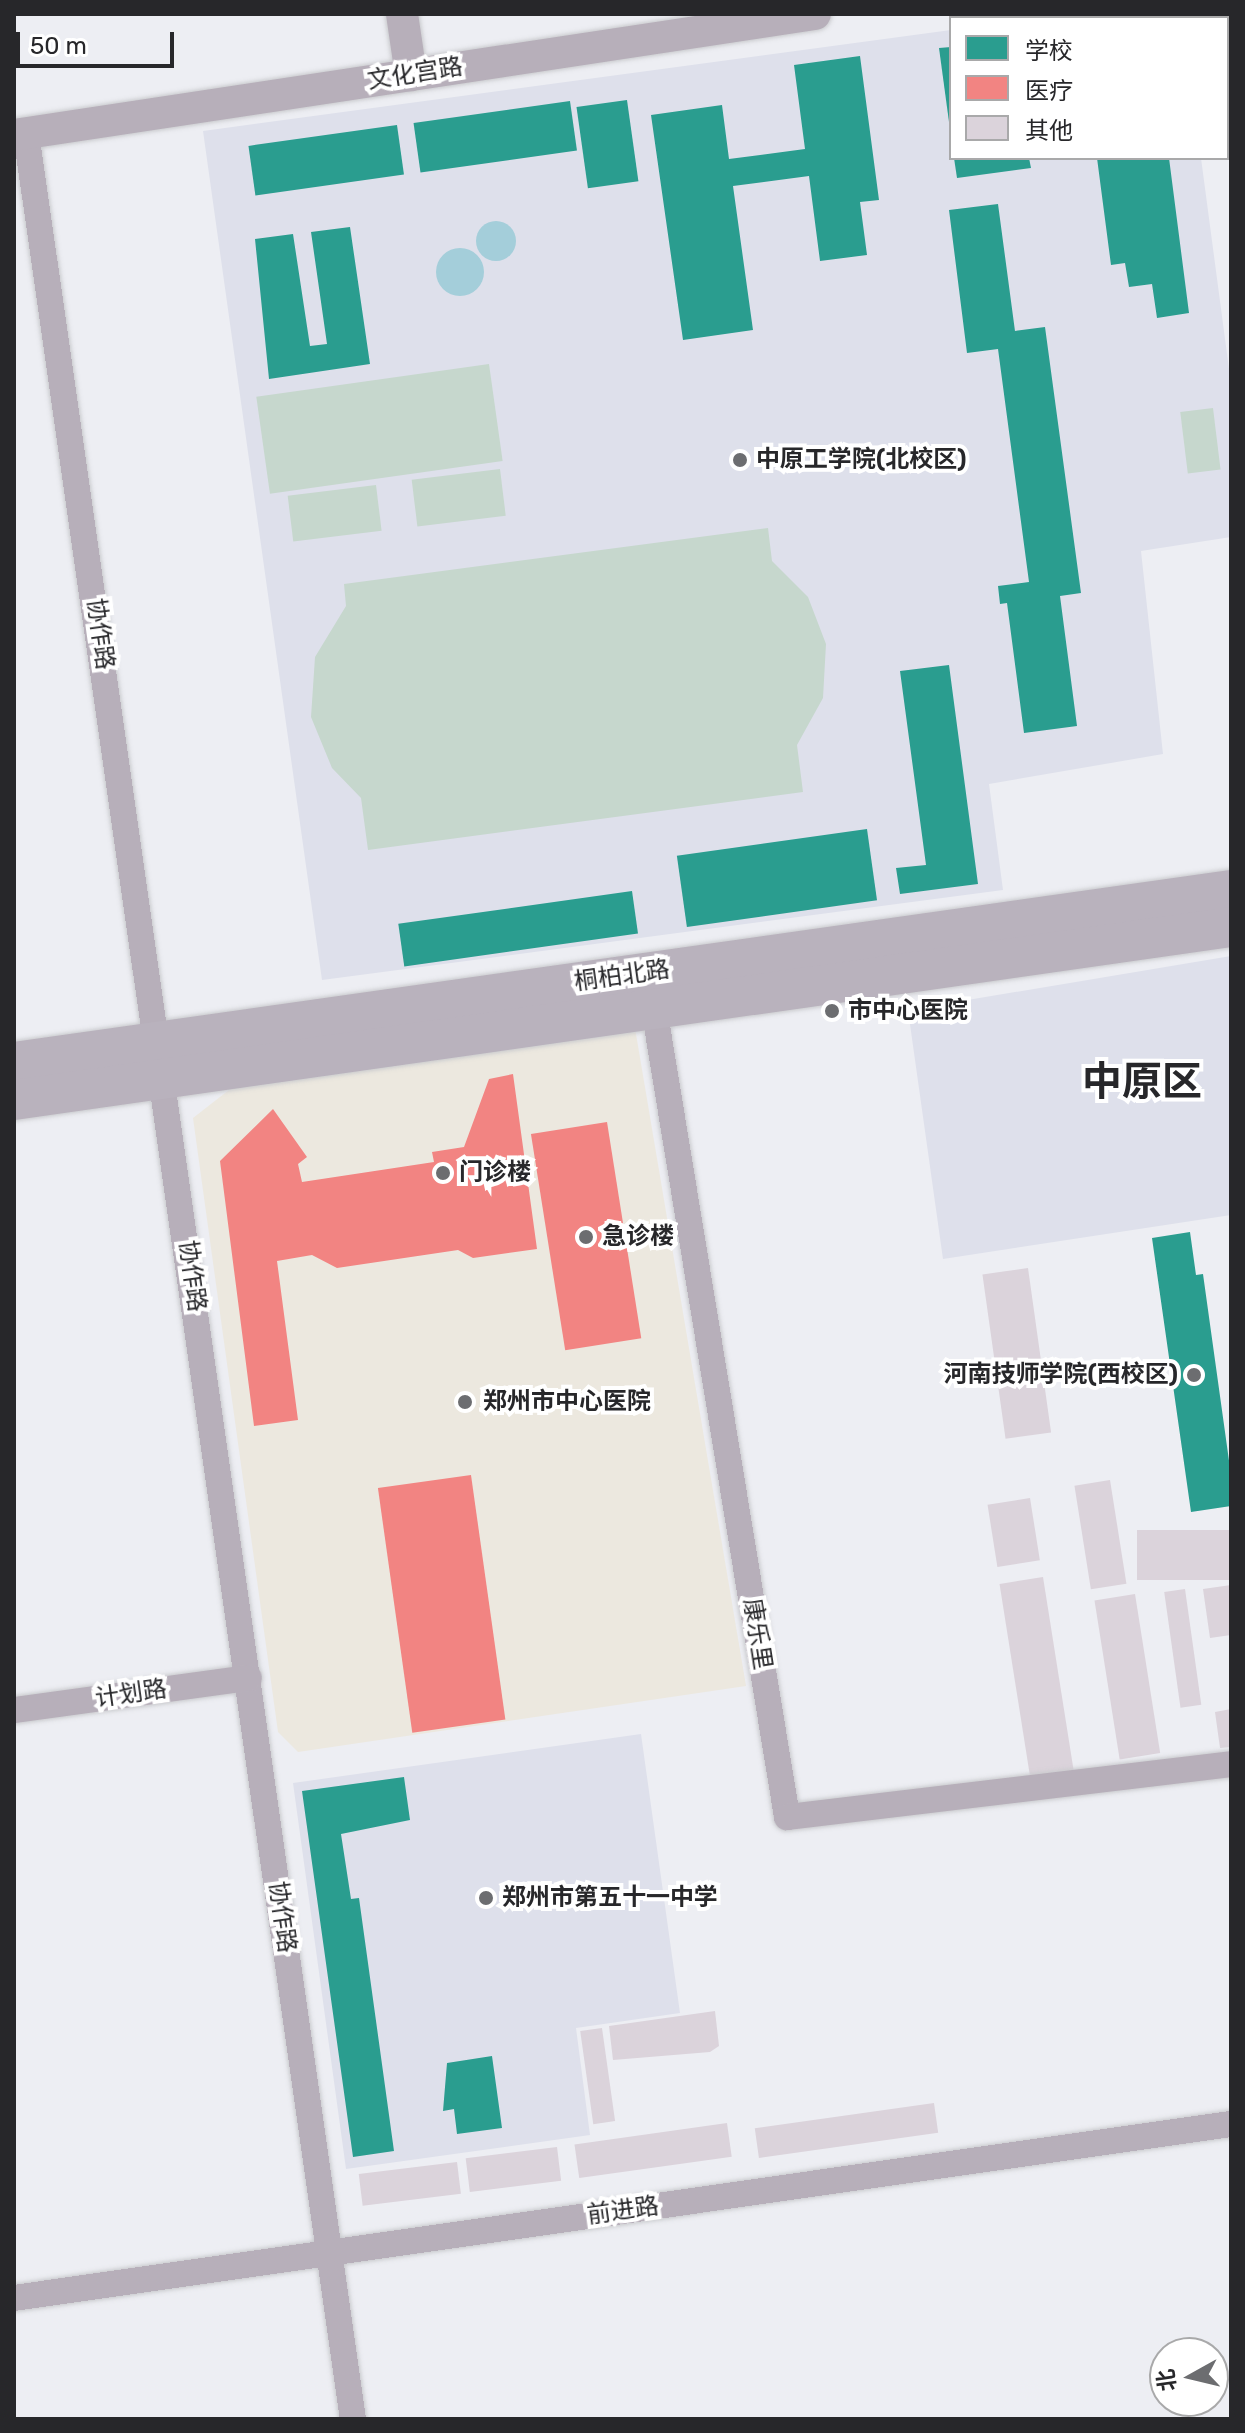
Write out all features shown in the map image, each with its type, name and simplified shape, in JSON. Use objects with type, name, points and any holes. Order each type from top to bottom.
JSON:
[{"type":"main road","points":[[1230,14],[1231,21]]},
{"type":"main road","name":"桐柏北路","points":[[14,1100],[162,1060],[1231,890]]},
{"type":"main road","name":"桐柏北路","points":[[14,1062],[162,1060],[654,1008],[1231,927]]},
{"type":"street","points":[[402,14],[411,75]]},
{"type":"street","name":"文化宫路","points":[[20,134],[815,14]]},
{"type":"street","name":"协作路","points":[[20,134],[162,1060],[353,2419]]},
{"type":"street","name":"康乐里","points":[[654,1008],[787,1817],[1231,1764]]},
{"type":"street","name":"计划路","points":[[14,1710],[249,1678]]},
{"type":"street","name":"前进路","points":[[14,2298],[1231,2124]]},
{"type":"shaded area","name":"中原工学院(北校区)","points":[[949,30],[949,160],[1201,160],[1231,384],[1231,537],[1141,551],[1163,754],[989,784],[1003,890],[322,980],[203,131]]},
{"type":"shaded area","points":[[1231,956],[1231,1215],[943,1259],[908,1010]]},
{"type":"shaded area","name":"郑州市中心医院","points":[[635,1028],[746,1686],[298,1752],[278,1732],[193,1118],[243,1079]]},
{"type":"shaded area","name":"郑州市第五十一中学","points":[[641,1734],[680,2013],[576,2028],[590,2135],[346,2169],[293,1783]]},
{"type":"green space","points":[[489,364],[503,461],[270,494],[256,397]]},
{"type":"green space","points":[[1213,408],[1221,470],[1188,474],[1180,412]]},
{"type":"green space","points":[[500,469],[506,516],[417,526],[412,480]]},
{"type":"green space","points":[[376,485],[382,531],[293,542],[288,496]]},
{"type":"green space","points":[[768,528],[772,561],[808,597],[826,644],[823,698],[797,745],[803,792],[368,850],[361,798],[332,768],[311,717],[315,657],[346,606],[344,584]]},
{"type":"water","points":[[496,221],[510,227],[516,241],[510,255],[496,261],[482,255],[476,241],[482,227]]},
{"type":"water","points":[[460,248],[469,249],[477,255],[483,263],[483,281],[477,289],[469,295],[460,296],[451,295],[443,289],[437,281],[436,272],[437,263],[443,255],[451,249]]},
{"type":"building: 学校","points":[[1151,14],[1152,16],[1074,16]]},
{"type":"building: 学校","points":[[949,47],[949,122],[939,48]]},
{"type":"building: 学校","points":[[860,56],[879,200],[860,202],[867,255],[820,261],[809,176],[733,186],[753,330],[683,340],[651,115],[722,105],[729,159],[805,149],[794,65]]},
{"type":"building: 学校","points":[[627,100],[638,181],[588,188],[576,107]]},
{"type":"building: 学校","points":[[570,101],[577,151],[420,173],[414,123]]},
{"type":"building: 学校","points":[[397,125],[404,175],[255,195],[248,146]]},
{"type":"building: 学校","points":[[954,160],[1029,160],[1031,168],[957,178]]},
{"type":"building: 学校","points":[[1097,160],[1169,160],[1189,313],[1157,318],[1152,284],[1129,287],[1125,263],[1111,265]]},
{"type":"building: 学校","points":[[998,204],[1015,331],[1045,327],[1081,593],[1060,596],[1077,726],[1024,733],[1007,603],[1000,604],[998,586],[1029,582],[998,349],[967,353],[949,210]]},
{"type":"building: 学校","points":[[350,227],[370,364],[269,379],[255,239],[293,234],[310,346],[327,344],[311,232]]},
{"type":"building: 学校","points":[[949,665],[978,884],[900,894],[896,868],[926,865],[900,671]]},
{"type":"building: 学校","points":[[867,829],[877,900],[687,927],[677,856]]},
{"type":"building: 学校","points":[[632,891],[638,934],[404,966],[398,924]]},
{"type":"building: 学校","name":"河南技师学院(西校区)","points":[[1190,1232],[1196,1275],[1203,1274],[1231,1475],[1231,1506],[1191,1512],[1152,1238]]},
{"type":"building: 学校","points":[[404,1777],[410,1820],[341,1834],[351,1899],[359,1898],[394,2151],[353,2157],[302,1791]]},
{"type":"building: 学校","points":[[492,2056],[502,2128],[457,2134],[454,2109],[443,2111],[447,2063]]},
{"type":"building: 医疗","name":"门诊楼","points":[[513,1074],[537,1249],[473,1258],[458,1250],[337,1268],[312,1255],[277,1261],[298,1420],[254,1426],[220,1161],[273,1109],[307,1157],[298,1164],[302,1182],[434,1162],[432,1152],[464,1147],[489,1079]]},
{"type":"building: 医疗","name":"急诊楼","points":[[607,1122],[641,1338],[565,1350],[531,1134]]},
{"type":"building: 医疗","points":[[471,1475],[505,1720],[412,1733],[378,1488]]},
{"type":"building: 其他","points":[[1028,1268],[1051,1432],[1006,1439],[982,1274]]},
{"type":"building: 其他","points":[[1110,1480],[1126,1584],[1091,1589],[1074,1486]]},
{"type":"building: 其他","points":[[1030,1498],[1040,1560],[997,1567],[988,1505]]},
{"type":"building: 其他","points":[[1137,1530],[1231,1530],[1231,1580],[1137,1580]]},
{"type":"building: 其他","points":[[1043,1577],[1074,1773],[1031,1779],[1000,1584]]},
{"type":"building: 其他","points":[[1231,1585],[1231,1635],[1210,1638],[1203,1589]]},
{"type":"building: 其他","points":[[1185,1589],[1201,1705],[1180,1708],[1164,1592]]},
{"type":"building: 其他","points":[[1135,1594],[1160,1753],[1120,1759],[1095,1600]]},
{"type":"building: 其他","points":[[1231,1709],[1231,1747],[1220,1748],[1215,1712]]},
{"type":"building: 其他","points":[[715,2011],[719,2046],[710,2052],[613,2060],[609,2026]]},
{"type":"building: 其他","points":[[602,2028],[615,2121],[593,2124],[580,2031]]},
{"type":"building: 其他","points":[[934,2103],[938,2133],[759,2158],[755,2128]]},
{"type":"building: 其他","points":[[727,2123],[732,2157],[579,2178],[574,2144]]},
{"type":"building: 其他","points":[[557,2147],[561,2181],[470,2192],[466,2158]]},
{"type":"building: 其他","points":[[457,2162],[461,2194],[363,2206],[359,2174]]},
{"type":"place","name":"中原工学院(北校区)","points":[[740,460]]},
{"type":"place","name":"市中心医院","points":[[832,1011]]},
{"type":"place","name":"门诊楼","points":[[443,1173]]},
{"type":"place","name":"急诊楼","points":[[586,1237]]},
{"type":"place","name":"河南技师学院(西校区)","points":[[1194,1375]]},
{"type":"place","name":"郑州市中心医院","points":[[465,1402]]},
{"type":"place","name":"郑州市第五十一中学","points":[[486,1898]]},
{"type":"district","name":"中原区","points":[[1142,1082]]}]
